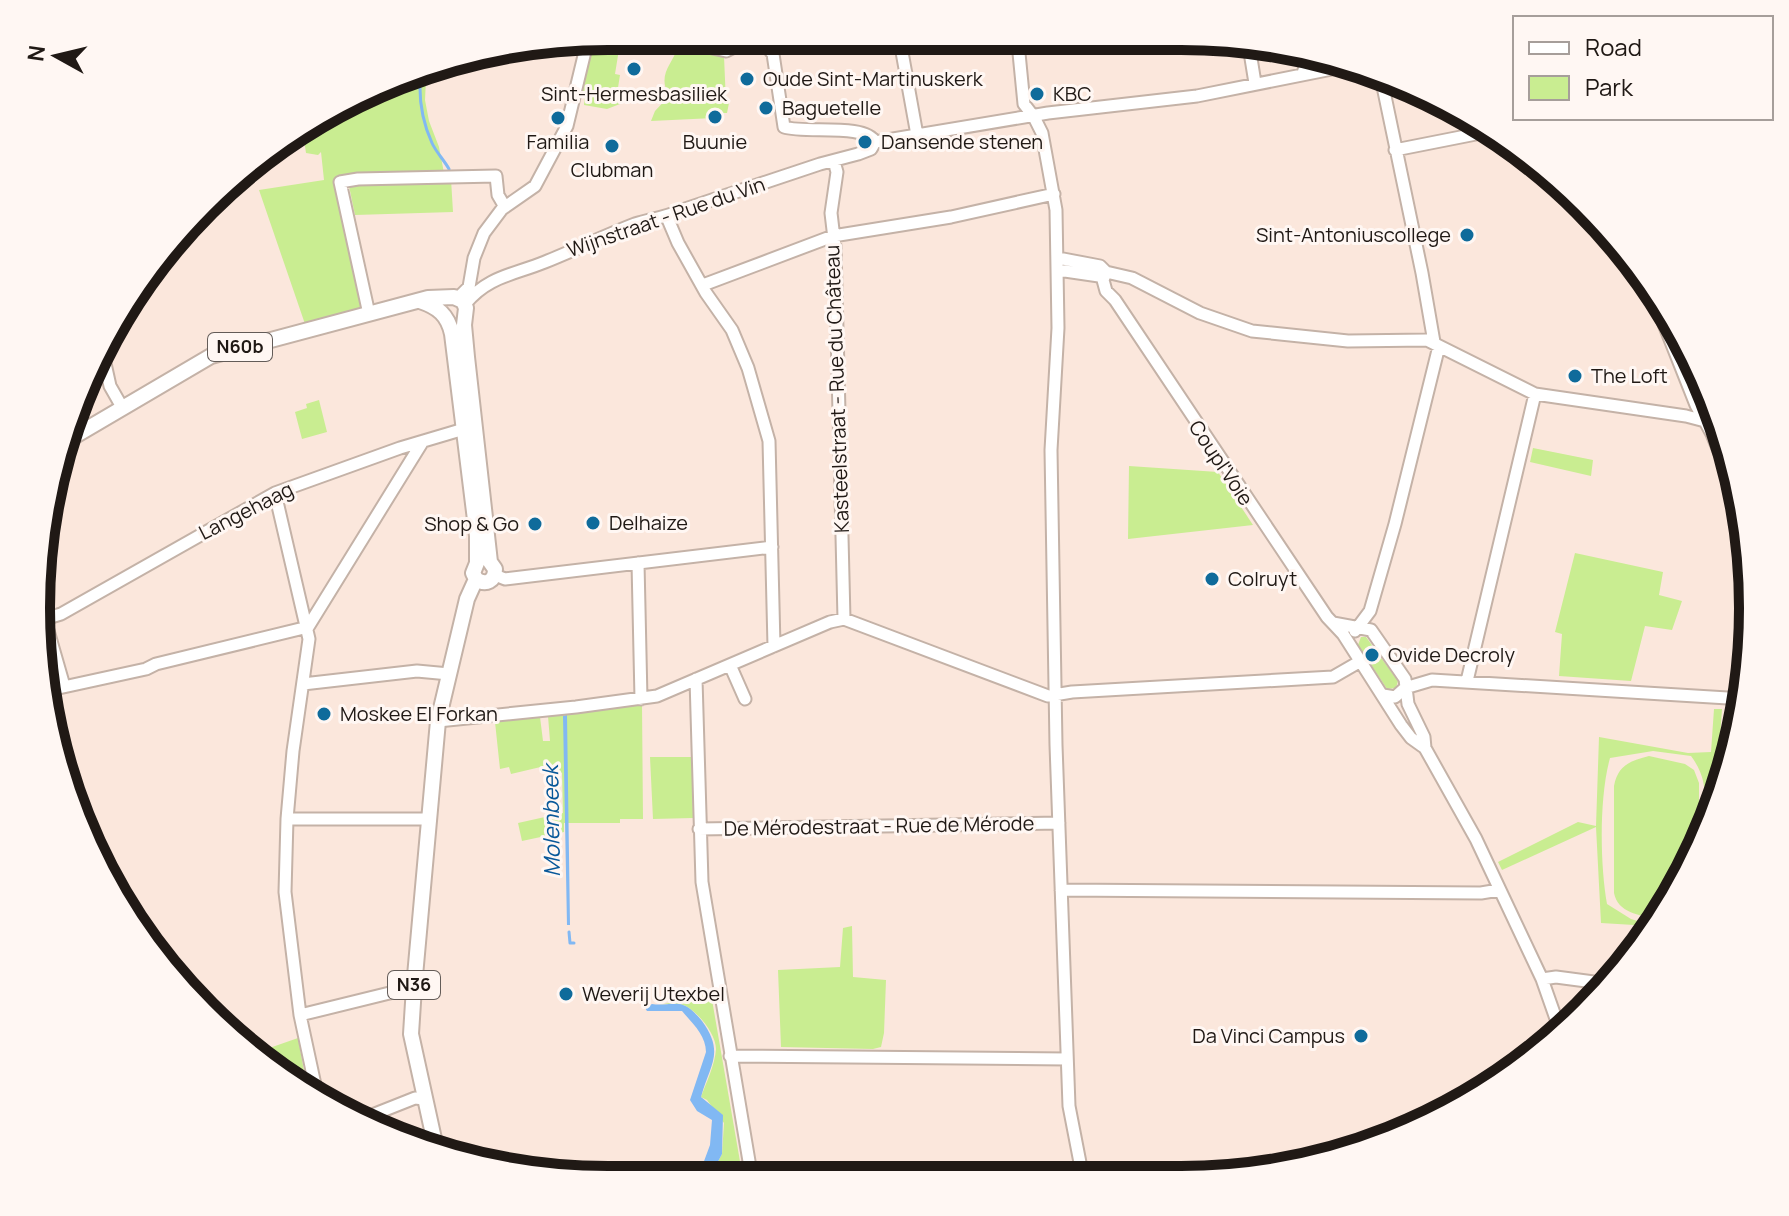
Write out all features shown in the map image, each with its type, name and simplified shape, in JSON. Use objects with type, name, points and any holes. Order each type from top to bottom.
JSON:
[{"type":"main road","name":"N60b","points":[[79,434],[211,356],[433,297],[459,304]]},
{"type":"main road","points":[[420,301],[432,305],[445,316],[455,322],[459,304],[444,302],[445,316]]},
{"type":"main road","name":"N36","points":[[433,1137],[411,1034],[438,721],[467,599],[476,579],[473,569],[487,567],[469,427],[459,304]]},
{"type":"main road","name":"N36","points":[[445,316],[469,427]]},
{"type":"street","points":[[770,50],[773,54],[784,127],[858,132],[872,136],[875,142],[1197,96],[1328,70]]},
{"type":"street","points":[[902,50],[917,135]]},
{"type":"street","points":[[1019,50],[1023,100],[1044,140],[1054,194],[1058,264],[1058,328],[1051,450],[1055,695],[1067,1059],[1071,1122],[1080,1166]]},
{"type":"street","points":[[459,304],[469,287],[479,241],[505,207],[537,182],[567,126],[585,51]]},
{"type":"street","points":[[1250,55],[1255,83]]},
{"type":"street","points":[[1303,73],[1306,65]]},
{"type":"street","points":[[1349,642],[1370,611],[1395,524],[1436,344],[1383,88]]},
{"type":"street","points":[[1395,150],[1475,134]]},
{"type":"street","name":"Wijnstraat - Rue du Vin","points":[[459,304],[490,282],[562,253],[651,219],[667,217],[869,150],[875,142]]},
{"type":"street","name":"Kasteelstraat - Rue du Château","points":[[831,162],[837,172],[831,213],[844,619]]},
{"type":"street","points":[[369,314],[340,182],[496,176],[499,198],[505,207]]},
{"type":"street","points":[[703,285],[833,236],[921,223],[1054,194]]},
{"type":"street","points":[[667,217],[678,243],[732,330],[748,368],[769,441],[774,646]]},
{"type":"street","points":[[1058,264],[1100,266],[1111,273],[1132,278],[1200,313],[1257,332],[1320,339],[1422,339],[1535,394],[1705,421]]},
{"type":"street","name":"Coupl'Voie","points":[[1111,273],[1115,300],[1261,522],[1332,623],[1349,642],[1387,705],[1411,738],[1425,748]]},
{"type":"street","points":[[1672,343],[1711,434]]},
{"type":"street","points":[[106,366],[110,386],[122,407]]},
{"type":"street","points":[[1467,681],[1535,394]]},
{"type":"street","name":"Langehaag","points":[[50,618],[275,493],[469,427]]},
{"type":"street","points":[[56,688],[146,669],[308,627],[423,441]]},
{"type":"street","points":[[275,493],[309,639],[293,751],[285,892],[300,1015],[314,1082]]},
{"type":"street","points":[[487,567],[505,579],[772,547]]},
{"type":"street","points":[[638,563],[641,699]]},
{"type":"street","points":[[438,721],[657,696],[830,622],[844,619],[1040,695],[1333,677],[1359,662]]},
{"type":"street","points":[[1332,623],[1374,633],[1400,670],[1405,679],[1408,704],[1424,737],[1425,748],[1476,839],[1542,979],[1557,1021]]},
{"type":"street","points":[[51,646],[64,686]]},
{"type":"street","points":[[730,665],[745,699]]},
{"type":"street","points":[[1400,670],[1432,680],[1731,698]]},
{"type":"street","points":[[303,684],[417,671],[449,674]]},
{"type":"street","points":[[696,679],[702,882],[750,1166]]},
{"type":"street","points":[[1383,695],[1395,697],[1405,688],[1432,680]]},
{"type":"street","points":[[287,819],[429,819]]},
{"type":"street","name":"De Mérodestraat - Rue de Mérode","points":[[699,829],[1059,823]]},
{"type":"street","points":[[1061,890],[1481,893],[1499,890]]},
{"type":"street","points":[[1542,979],[1556,977],[1595,982]]},
{"type":"street","points":[[300,1015],[414,987]]},
{"type":"street","points":[[730,1056],[1067,1059]]},
{"type":"street","points":[[374,1114],[415,1098],[424,1099]]},
{"type":"green space","points":[[591,50],[619,50],[615,74],[620,75],[617,94],[613,93],[612,98],[620,104],[607,109],[584,105],[585,95],[580,94]]},
{"type":"green space","points":[[677,50],[724,56],[726,103],[729,103],[727,113],[714,113],[714,118],[651,121],[655,111],[669,96],[664,82]]},
{"type":"green space","points":[[426,81],[429,121],[439,147],[444,173],[336,176],[362,308],[305,324],[259,190],[324,180],[321,152],[318,155],[306,153],[304,140],[329,125],[394,92]]},
{"type":"green space","points":[[451,179],[453,212],[355,215],[349,186],[358,182]]},
{"type":"green space","points":[[319,400],[327,432],[302,439],[295,412]]},
{"type":"green space","points":[[1533,448],[1593,460],[1591,476],[1530,462]]},
{"type":"green space","points":[[1129,466],[1218,472],[1253,525],[1128,539]]},
{"type":"green space","points":[[1575,553],[1663,572],[1659,595],[1682,601],[1672,630],[1645,626],[1631,681],[1559,676],[1562,634],[1555,632]]},
{"type":"green space","points":[[1361,637],[1366,637],[1398,681],[1396,688],[1387,689],[1358,645]]},
{"type":"green space","points":[[642,705],[643,819],[620,819],[620,823],[564,823],[564,832],[522,841],[518,823],[563,813],[562,773],[549,765],[511,774],[509,767],[500,769],[495,722],[540,717],[543,741],[550,741],[548,716]]},
{"type":"green space","points":[[1714,709],[1722,709],[1720,752],[1705,799],[1702,776],[1691,756],[1653,751],[1610,758],[1602,831],[1607,904],[1642,922],[1632,936],[1634,925],[1601,923],[1596,827],[1502,870],[1498,862],[1578,822],[1596,826],[1599,737],[1688,753],[1711,752]]},
{"type":"green space","points":[[1649,756],[1685,764],[1694,770],[1699,783],[1697,822],[1646,916],[1625,909],[1614,893],[1614,786],[1618,773],[1636,760]]},
{"type":"green space","points":[[650,757],[692,757],[693,818],[653,819]]},
{"type":"green space","points":[[852,926],[853,977],[886,980],[881,1047],[781,1047],[778,970],[840,967],[843,928]]},
{"type":"green space","points":[[711,994],[741,1166],[716,1166],[722,1154],[724,1123],[707,1100],[701,1097],[715,1055],[713,1036],[705,1023],[683,1005],[659,1005]]},
{"type":"green space","points":[[298,1038],[305,1076],[298,1072],[266,1049]]},
{"type":"water","points":[[567,715],[570,925],[567,925],[563,716]]},
{"type":"water","points":[[652,1004],[680,1004],[696,1014],[709,1032],[714,1059],[701,1097],[723,1115],[722,1154],[716,1166],[702,1166],[710,1145],[712,1120],[697,1111],[690,1100],[706,1052],[704,1040],[682,1011],[647,1011],[645,1008]]},
{"type":"waterway","points":[[420,83],[425,125],[449,169]]},
{"type":"waterway","name":"Molenbeek","points":[[569,932],[570,943],[574,943]]},
{"type":"place","name":"Sint-Hermesbasiliek","points":[[634,69]]},
{"type":"place","name":"Oude Sint-Martinuskerk","points":[[747,79]]},
{"type":"place","name":"KBC","points":[[1037,94]]},
{"type":"place","name":"Baguetelle","points":[[766,108]]},
{"type":"place","name":"Buunie","points":[[715,117]]},
{"type":"place","name":"Familia","points":[[558,118]]},
{"type":"place","name":"Dansende stenen","points":[[865,142]]},
{"type":"place","name":"Clubman","points":[[612,146]]},
{"type":"place","name":"Sint-Antoniuscollege","points":[[1467,235]]},
{"type":"place","name":"The Loft","points":[[1575,376]]},
{"type":"place","name":"Delhaize","points":[[593,523]]},
{"type":"place","name":"Shop & Go","points":[[535,524]]},
{"type":"place","name":"Colruyt","points":[[1212,579]]},
{"type":"place","name":"Ovide Decroly","points":[[1372,655]]},
{"type":"place","name":"Moskee El Forkan","points":[[324,714]]},
{"type":"place","name":"Weverij Utexbel","points":[[566,994]]},
{"type":"place","name":"Da Vinci Campus","points":[[1361,1036]]}]
